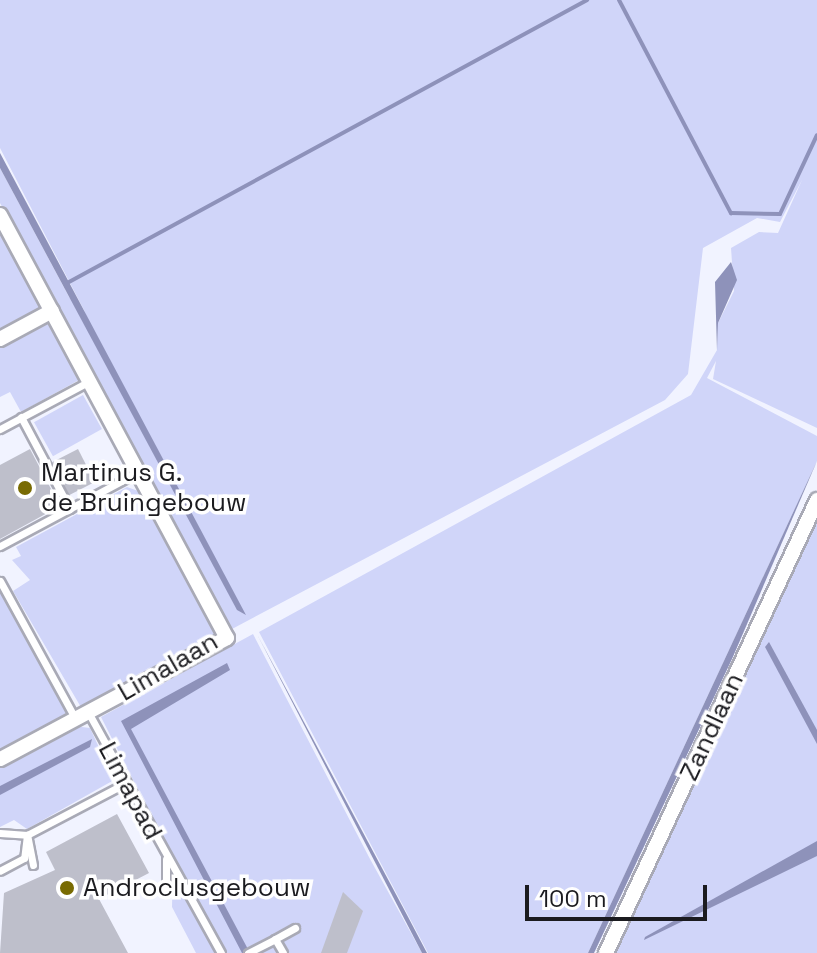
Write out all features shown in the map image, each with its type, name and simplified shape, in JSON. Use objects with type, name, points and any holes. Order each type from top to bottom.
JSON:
[{"type":"street","name":"Limalaan","points":[[0,215],[227,638],[0,759]]},
{"type":"street","points":[[0,339],[52,311]]},
{"type":"street","name":"Zandlaan","points":[[606,953],[817,500]]},
{"type":"lane","points":[[0,429],[90,381]]},
{"type":"lane","points":[[21,417],[70,509]]},
{"type":"lane","points":[[0,546],[138,472]]},
{"type":"lane","points":[[0,581],[82,715]]},
{"type":"lane","name":"Limapad","points":[[82,715],[126,783],[221,953]]},
{"type":"lane","points":[[0,833],[27,835],[126,783]]},
{"type":"lane","points":[[27,835],[33,865]]},
{"type":"lane","points":[[0,871],[24,858],[27,835]]},
{"type":"lane","points":[[166,859],[166,888]]},
{"type":"lane","points":[[250,952],[295,928]]},
{"type":"lane","points":[[275,939],[283,953]]},
{"type":"shaded area","points":[[0,0],[817,0],[817,428],[713,379],[716,361],[707,378],[817,436],[817,461],[588,953],[428,953],[259,632],[691,395],[717,350],[718,323],[734,291],[731,248],[759,232],[778,233],[802,180],[780,222],[757,218],[703,248],[688,374],[665,400],[232,629],[0,203],[0,168],[69,297],[85,312],[0,148]]},
{"type":"shaded area","points":[[0,153],[246,615],[237,610],[0,168]]},
{"type":"shaded area","points":[[0,228],[41,307],[0,334]]},
{"type":"shaded area","points":[[731,262],[737,280],[718,323],[717,351],[715,282]]},
{"type":"shaded area","points":[[45,322],[54,327],[79,380],[21,412],[10,392],[0,397],[0,346]]},
{"type":"shaded area","points":[[83,395],[102,429],[53,456],[34,422]]},
{"type":"shaded area","points":[[817,461],[732,659],[594,953],[588,953]]},
{"type":"shaded area","points":[[127,487],[141,492],[216,631],[213,640],[82,709],[13,591],[30,580],[12,560],[21,556],[16,547]]},
{"type":"shaded area","points":[[817,519],[817,953],[612,953],[696,780]]},
{"type":"shaded area","points":[[0,586],[67,713],[0,753]]},
{"type":"shaded area","points":[[253,634],[422,953],[196,953],[172,907],[173,859],[101,717]]},
{"type":"shaded area","points":[[258,636],[406,913],[427,953],[422,953]]},
{"type":"shaded area","points":[[769,642],[817,730],[817,744],[765,647]]},
{"type":"shaded area","points":[[227,663],[230,670],[131,729],[250,953],[242,953],[121,721]]},
{"type":"shaded area","points":[[74,726],[90,728],[114,780],[27,829],[14,820],[0,827],[0,766]]},
{"type":"shaded area","points":[[92,739],[90,747],[0,795],[0,786]]},
{"type":"shaded area","points":[[817,841],[817,856],[644,940],[645,937]]},
{"type":"building","name":"Martinus G. de Bruingebouw","points":[[30,449],[60,506],[0,539],[0,465]]},
{"type":"building","points":[[78,449],[95,482],[69,495],[52,462]]},
{"type":"building","name":"Androclusgebouw","points":[[117,814],[149,873],[99,899],[128,953],[0,953],[4,893],[55,870],[46,852]]},
{"type":"building","points":[[343,892],[363,911],[347,953],[321,953]]},
{"type":"waterway","points":[[69,282],[587,0]]},
{"type":"waterway","points":[[619,0],[731,213],[780,214],[817,135]]},
{"type":"place","name":"Martinus G. de Bruingebouw","points":[[25,488]]},
{"type":"place","name":"Androclusgebouw","points":[[67,888]]}]
